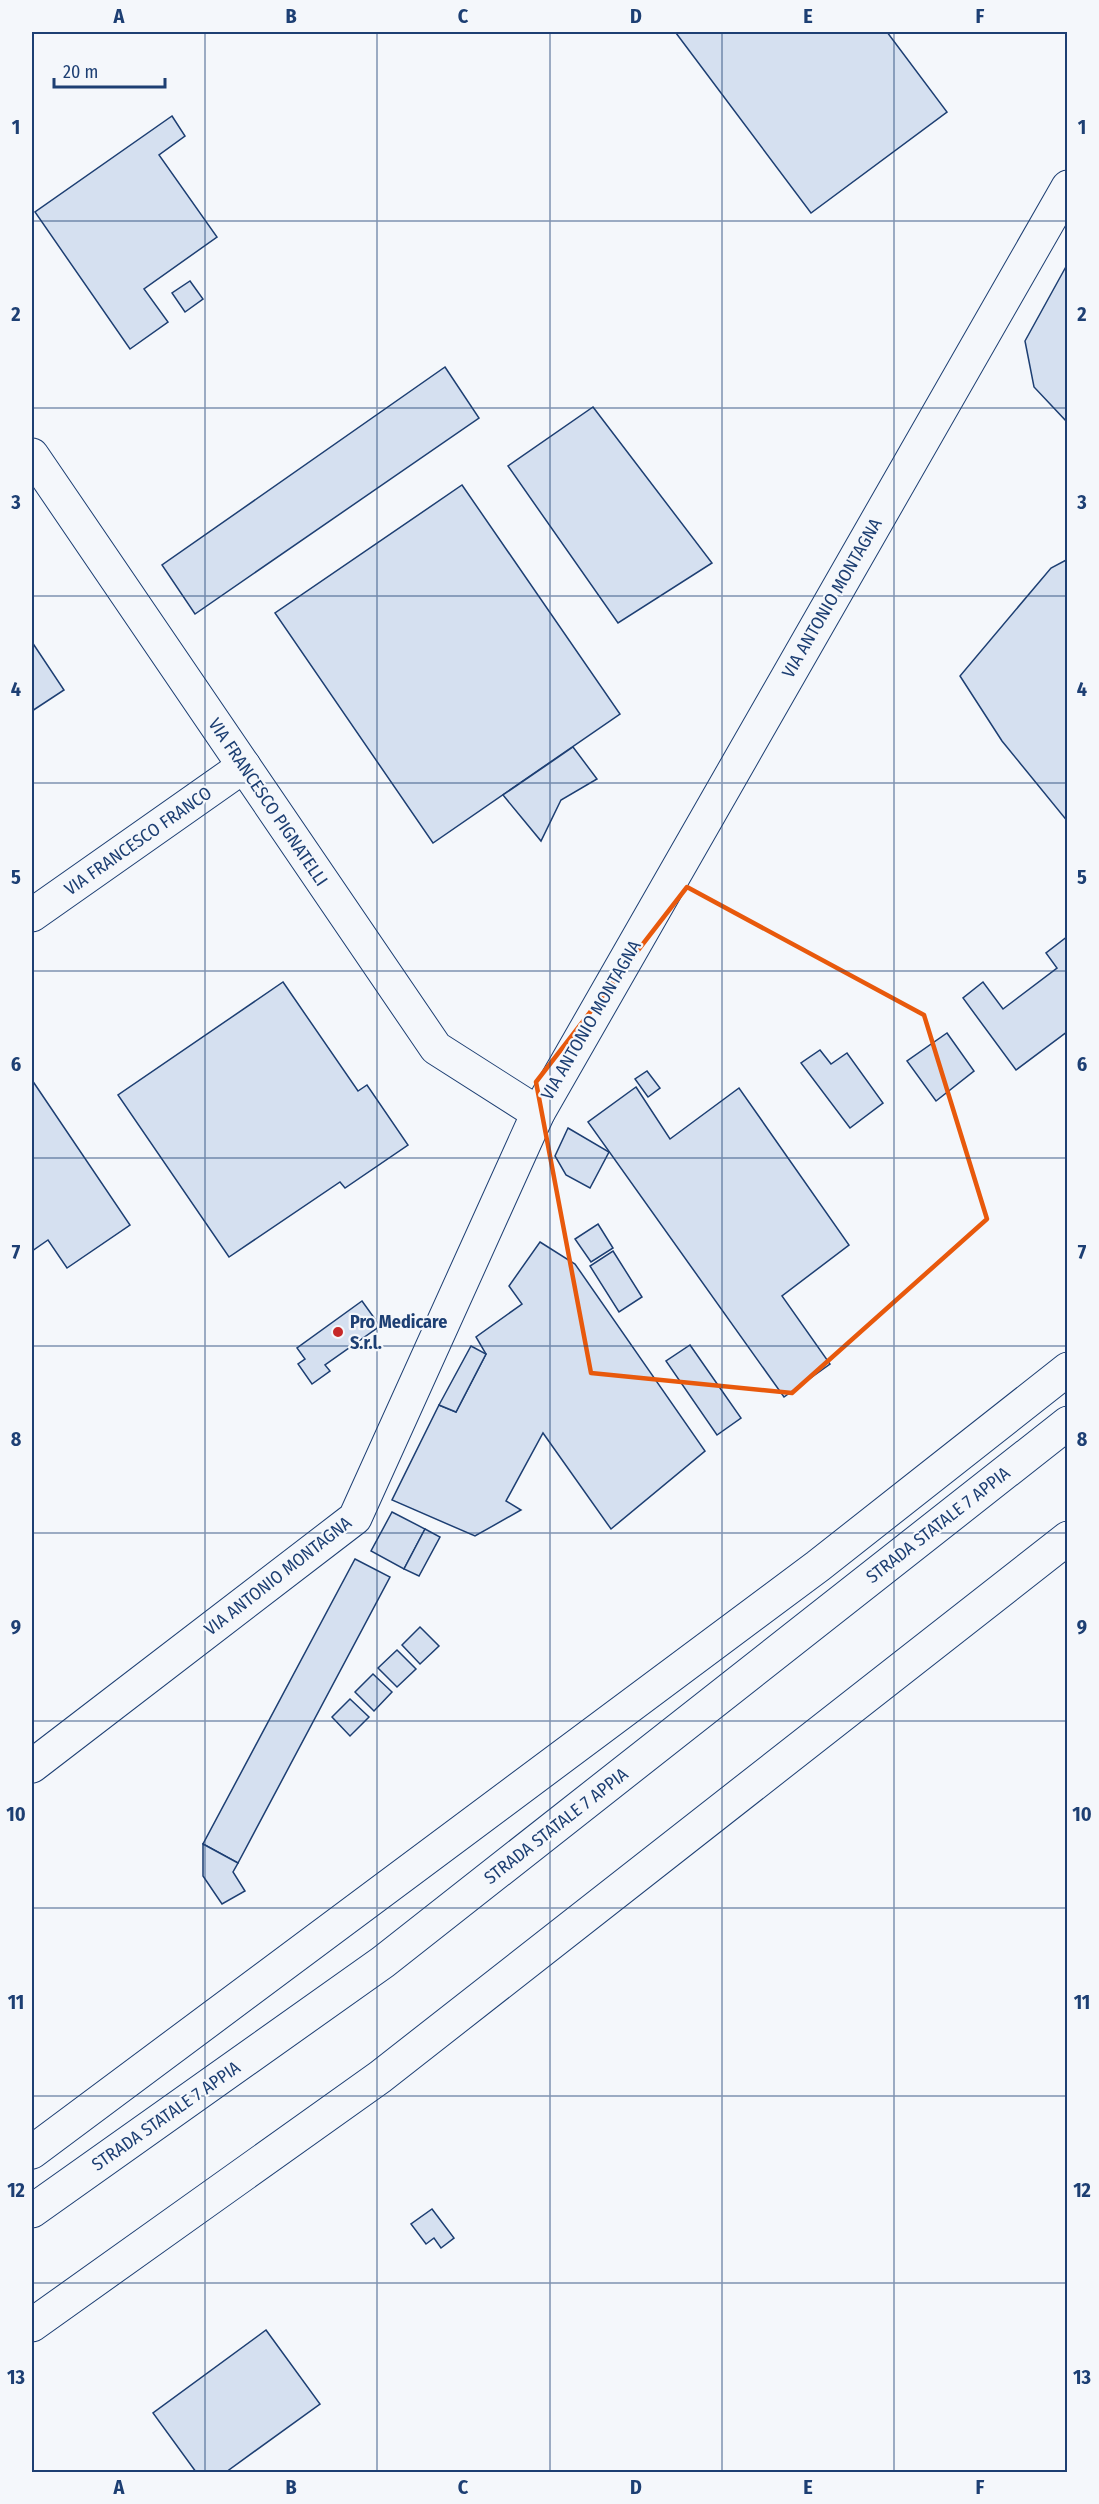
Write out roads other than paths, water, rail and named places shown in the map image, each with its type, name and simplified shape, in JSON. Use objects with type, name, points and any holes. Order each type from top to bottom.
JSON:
[{"type":"main road","name":"VIA ANTONIO MONTAGNA","points":[[32,1766],[355,1518],[538,1113],[1068,187]]},
{"type":"main road","name":"VIA FRANCESCO PIGNATELLI","points":[[32,455],[436,1048],[538,1113]]},
{"type":"main road","name":"VIA FRANCESCO FRANCO","points":[[32,915],[244,766]]},
{"type":"main road","points":[[32,2152],[818,1566],[1068,1370]]},
{"type":"main road","name":"STRADA STATALE 7 APPIA","points":[[32,2211],[383,1962],[1068,1423]]},
{"type":"main road","points":[[32,2325],[380,2077],[1068,1538]]},
{"type":"place","name":"Pro Medicare S.r.l.","points":[[338,1332]]}]
